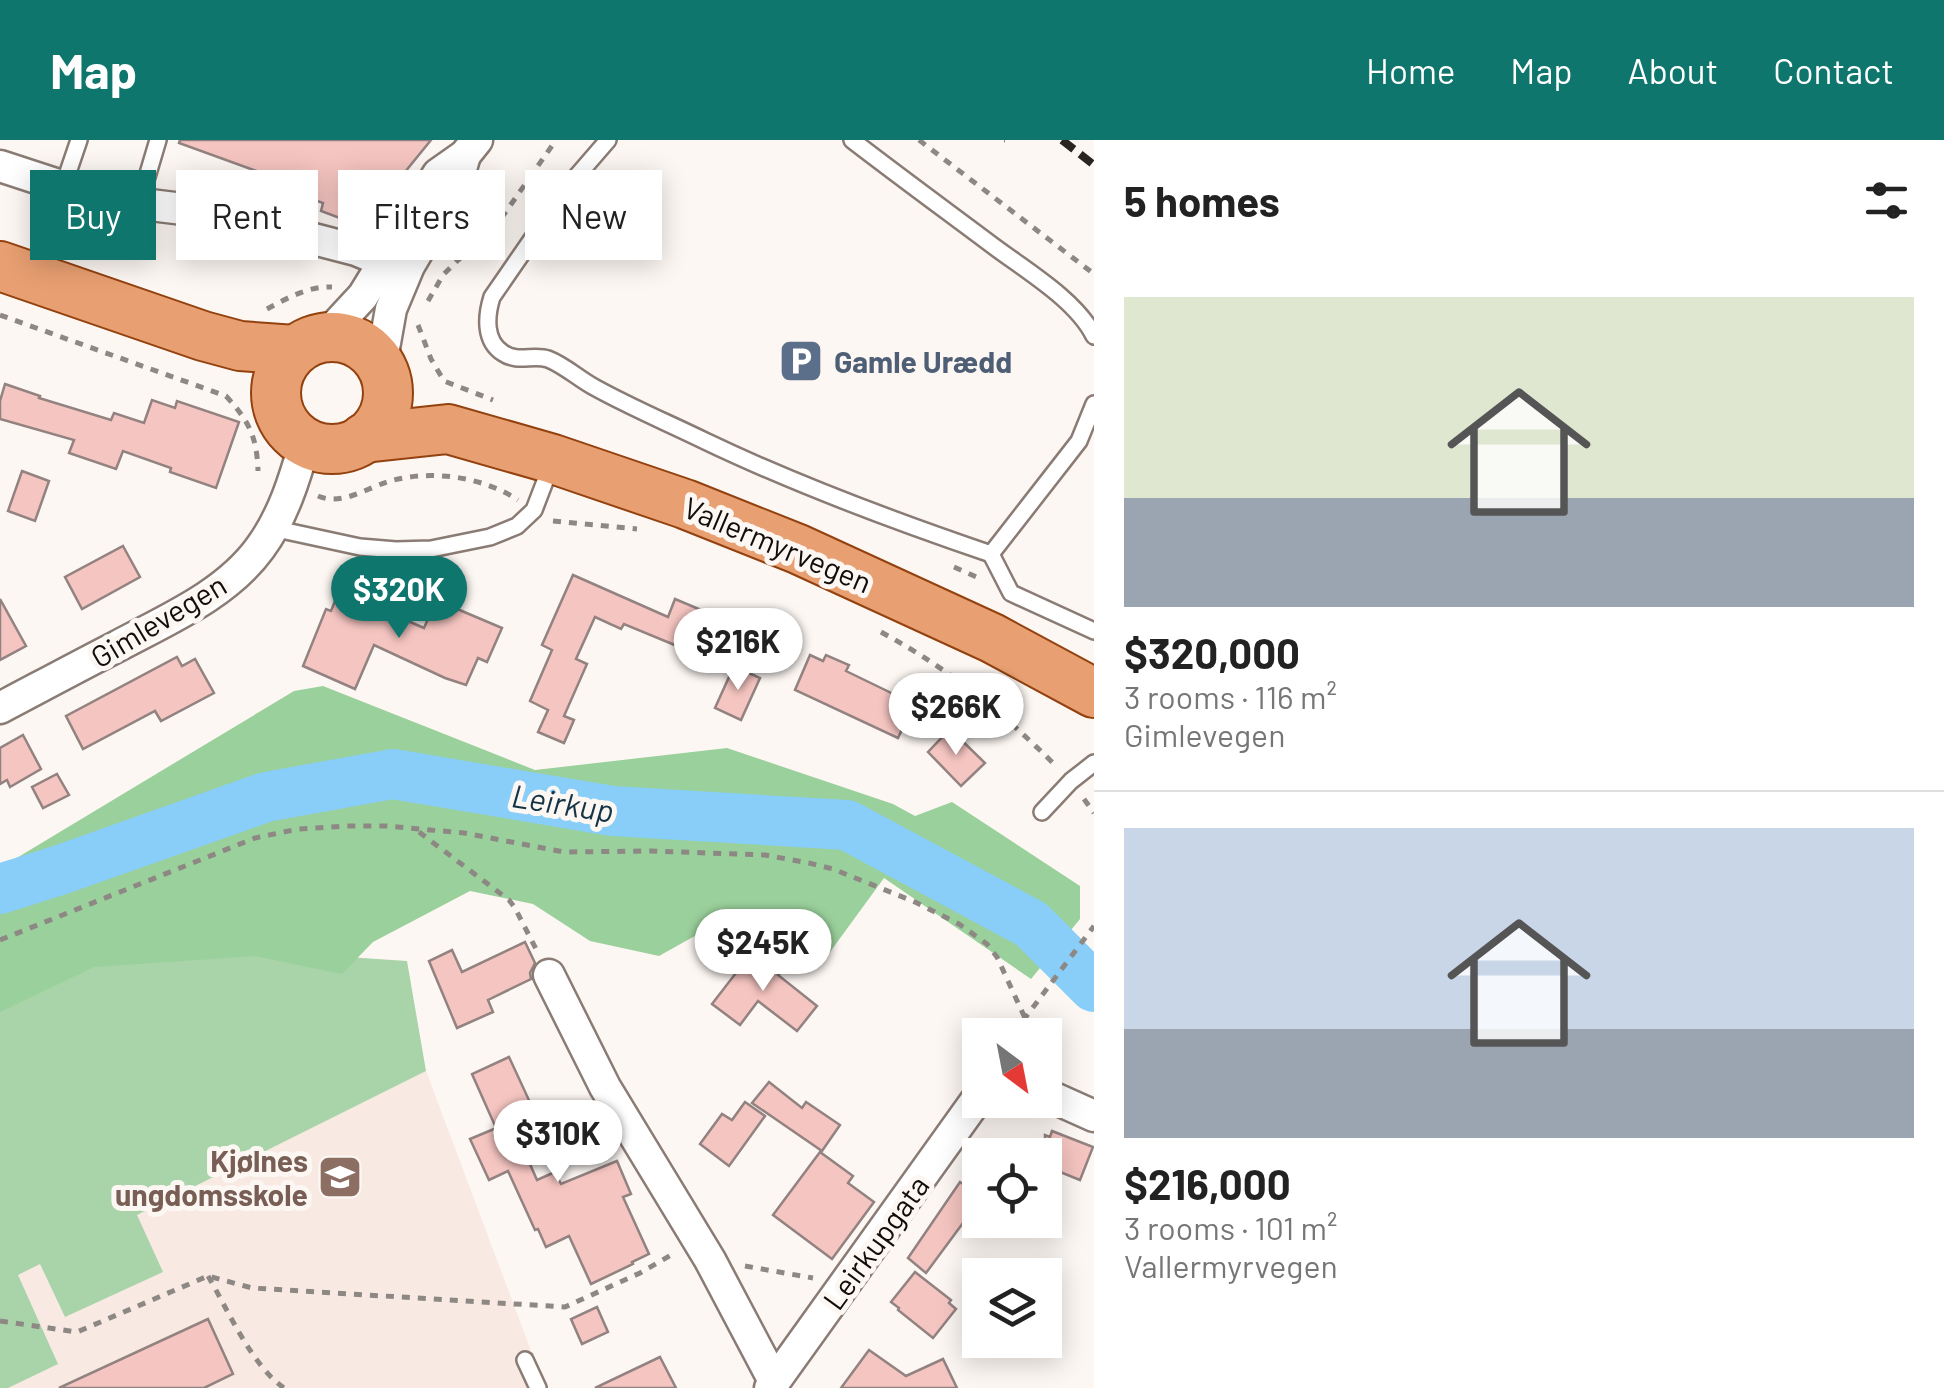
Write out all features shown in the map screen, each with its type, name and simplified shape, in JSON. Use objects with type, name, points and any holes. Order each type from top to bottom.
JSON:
[{"type":"main road","points":[[0,266],[240,346],[310,344],[342,337],[357,342],[372,352],[384,373],[388,397],[384,414],[376,428],[350,446],[319,447],[230,376],[0,292]]},
{"type":"main road","points":[[292,425],[276,393],[278,378],[284,363],[310,344]]},
{"type":"main road","name":"Vallermyrvegen","points":[[384,373],[448,429]]},
{"type":"main road","name":"Vallermyrvegen","points":[[364,438],[448,429],[553,459],[685,504],[798,549],[992,638],[1094,693]]},
{"type":"street","points":[[310,344],[363,296],[438,174],[471,148]]},
{"type":"street","points":[[384,373],[391,309],[410,266],[456,186],[471,148]]},
{"type":"street","points":[[0,166],[30,176]]},
{"type":"street","points":[[156,206],[252,221],[386,262]]},
{"type":"street","name":"Gimlevegen","points":[[0,708],[159,624],[245,566],[272,528],[293,482],[292,425]]},
{"type":"street","points":[[550,976],[605,1087],[710,1260],[772,1385]]},
{"type":"street","points":[[1062,1102],[1094,1116]]},
{"type":"street","name":"Leirkupgata","points":[[772,1385],[964,1118]]},
{"type":"lane","points":[[68,170],[79,140]]},
{"type":"lane","points":[[150,170],[158,140]]},
{"type":"lane","points":[[608,140],[570,184],[492,298],[486,315],[488,329],[503,353],[517,359],[546,358],[596,389],[763,468],[918,530],[991,554],[1010,593],[1094,631]]},
{"type":"lane","points":[[852,140],[1037,279],[1074,310],[1094,336]]},
{"type":"lane","points":[[991,554],[1079,441],[1094,404]]},
{"type":"lane","points":[[272,528],[360,548],[396,550],[430,549],[490,537],[517,526],[534,510],[553,459]]},
{"type":"lane","points":[[1042,812],[1094,763]]},
{"type":"lane","points":[[525,1360],[538,1388]]},
{"type":"path","points":[[426,305],[443,276],[491,233],[556,140]]},
{"type":"path","points":[[919,140],[1094,274]]},
{"type":"path","points":[[0,315],[226,396],[242,413],[254,435],[258,471]]},
{"type":"path","points":[[316,495],[337,500],[414,476],[439,476],[507,492],[556,522],[647,530]]},
{"type":"path","points":[[870,626],[942,668],[986,700],[1071,781],[1094,812]]},
{"type":"path","points":[[0,940],[266,834],[346,826],[464,833],[564,852],[765,855],[834,869],[914,902],[987,944],[998,956],[1024,1018],[1094,926]]},
{"type":"path","points":[[416,830],[509,900],[550,976]]},
{"type":"path","points":[[0,1324],[10,1322],[78,1332],[208,1276],[252,1288],[566,1307],[671,1255],[846,1284]]},
{"type":"path","points":[[208,1276],[254,1356],[284,1388]]},
{"type":"shaded area","name":"Kjølnes ungdomsskole","points":[[426,1071],[545,1388],[0,1388],[0,1283]]},
{"type":"green space","points":[[323,686],[535,770],[727,748],[893,804],[915,816],[952,802],[1080,886],[1080,919],[1031,979],[884,878],[830,952],[810,963],[750,941],[702,932],[659,956],[590,941],[533,904],[470,891],[373,942],[342,974],[255,956],[94,967],[0,1012],[0,868],[294,691]]},
{"type":"green space","points":[[125,942],[407,961],[426,1071],[137,1215],[163,1272],[65,1317],[40,1264],[18,1275],[58,1364],[8,1388],[0,1388],[0,1003]]},
{"type":"building","points":[[431,140],[407,170],[338,170],[338,217],[321,211],[318,170],[254,170],[179,143]]},
{"type":"building","points":[[5,384],[111,420],[114,413],[144,423],[152,400],[175,408],[177,401],[239,422],[216,488],[123,451],[116,469],[69,453],[74,440],[0,419]]},
{"type":"building","points":[[22,471],[49,481],[35,521],[8,511]]},
{"type":"building","points":[[123,546],[140,577],[82,609],[65,577]]},
{"type":"building","points":[[573,575],[668,617],[675,599],[732,623],[712,670],[691,660],[694,653],[624,624],[621,629],[595,617],[576,659],[587,664],[564,716],[574,720],[564,743],[538,732],[548,710],[530,701],[552,650],[542,645]]},
{"type":"building","points":[[339,591],[424,628],[436,600],[502,628],[487,662],[478,658],[466,685],[374,645],[355,689],[303,666],[326,609],[331,611]]},
{"type":"building","points":[[0,599],[26,646],[0,660]]},
{"type":"building","points":[[810,655],[823,661],[826,655],[849,665],[846,671],[914,704],[898,738],[795,690]]},
{"type":"building","points":[[177,657],[182,666],[195,659],[214,693],[161,721],[155,711],[83,749],[66,716]]},
{"type":"building","points":[[734,666],[760,678],[741,720],[715,708]]},
{"type":"building","points":[[950,729],[985,763],[961,786],[928,752]]},
{"type":"building","points":[[23,735],[41,769],[10,787],[7,780],[0,784],[0,748]]},
{"type":"building","points":[[57,774],[69,795],[43,808],[32,787]]},
{"type":"building","points":[[525,942],[535,963],[531,979],[488,1000],[493,1012],[457,1028],[429,961],[452,950],[462,972]]},
{"type":"building","points":[[753,951],[817,1006],[797,1031],[758,1001],[740,1025],[712,1004]]},
{"type":"building","points":[[509,1057],[534,1111],[511,1121],[537,1180],[555,1172],[561,1184],[617,1161],[631,1194],[623,1197],[649,1254],[591,1284],[569,1236],[546,1247],[508,1171],[489,1180],[470,1139],[506,1124],[496,1128],[472,1074]]},
{"type":"building","points":[[769,1082],[802,1108],[806,1102],[840,1125],[822,1151],[752,1103]]},
{"type":"building","points":[[745,1102],[765,1116],[729,1166],[700,1144],[722,1114],[732,1120]]},
{"type":"building","points":[[1052,1131],[1093,1147],[1080,1180],[1062,1173],[1062,1138],[1045,1138],[1045,1135],[1050,1137]]},
{"type":"building","points":[[820,1152],[853,1176],[848,1183],[874,1202],[832,1259],[773,1215]]},
{"type":"building","points":[[962,1183],[962,1224],[926,1273],[908,1258]]},
{"type":"building","points":[[915,1272],[951,1300],[949,1303],[956,1309],[933,1338],[891,1302]]},
{"type":"building","points":[[597,1307],[608,1332],[582,1344],[571,1319]]},
{"type":"building","points":[[208,1319],[233,1374],[204,1388],[59,1388]]},
{"type":"building","points":[[869,1350],[906,1376],[943,1359],[957,1388],[841,1388]]},
{"type":"building","points":[[660,1357],[676,1388],[595,1388]]},
{"type":"waterway","name":"Leirkup","points":[[0,889],[266,797],[393,774],[612,811],[847,825],[1031,924],[1094,987]]},
{"type":"railway","points":[[1062,140],[1094,165]]},
{"type":"place","name":"Gamle Urædd","points":[[801,361]]},
{"type":"place","name":"Kjølnes ungdomsskole","points":[[340,1177]]}]
